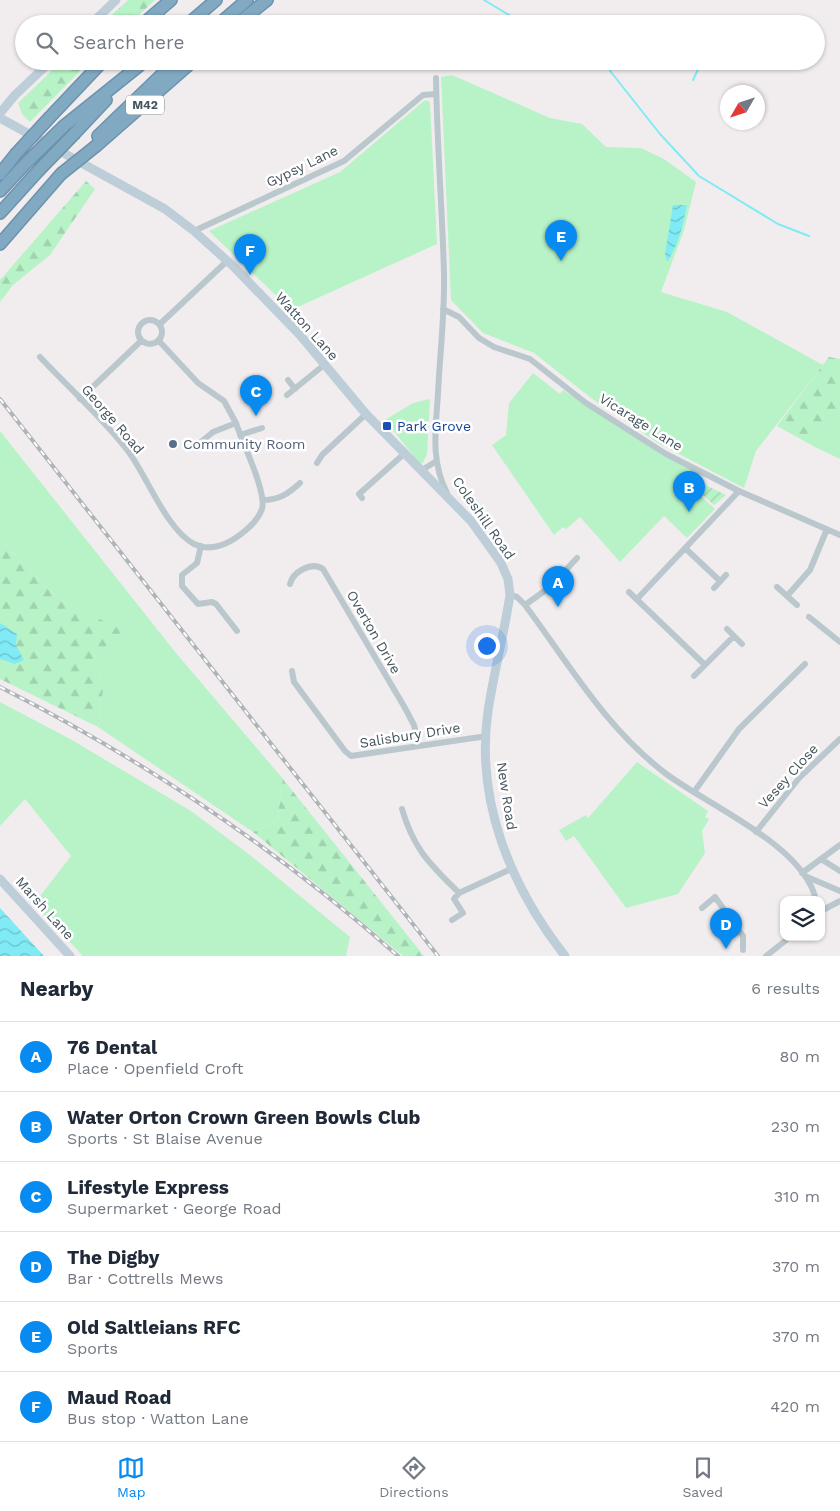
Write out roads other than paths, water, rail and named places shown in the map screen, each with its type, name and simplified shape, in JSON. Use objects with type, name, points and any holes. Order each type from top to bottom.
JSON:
[{"type":"highway","points":[[154,15],[171,0]]},
{"type":"highway","points":[[198,15],[216,0]]},
{"type":"highway","points":[[229,15],[247,0]]},
{"type":"highway","points":[[248,15],[267,0]]},
{"type":"highway","points":[[0,174],[15,155],[94,70]]},
{"type":"highway","name":"M42","points":[[0,244],[59,177],[167,70]]},
{"type":"highway","name":"M42","points":[[94,144],[182,70]]},
{"type":"highway","points":[[0,213],[133,71]]},
{"type":"highway","name":"M42","points":[[0,191],[64,126],[133,71]]},
{"type":"main road","points":[[100,15],[116,0]]},
{"type":"main road","points":[[0,113],[15,95],[41,70]]},
{"type":"main road","name":"Watton Lane","points":[[0,118],[165,210],[194,231],[282,317],[366,414],[449,496]]},
{"type":"main road","name":"Coleshill Road","points":[[449,496],[471,521],[501,563],[508,579],[510,595]]},
{"type":"main road","name":"New Road","points":[[510,595],[488,713],[487,767],[492,809],[511,869],[537,918],[565,956]]},
{"type":"main road","name":"Marsh Lane","points":[[0,879],[70,956]]},
{"type":"street","name":"Coleshill Road","points":[[436,78],[444,273],[434,424],[435,462],[440,479],[449,496]]},
{"type":"street","name":"Gypsy Lane","points":[[194,231],[344,161],[423,95],[436,94]]},
{"type":"street","points":[[160,324],[226,262]]},
{"type":"street","name":"Vicarage Lane","points":[[443,309],[459,317],[479,338],[494,347],[530,360],[586,403],[666,454],[739,491],[840,535]]},
{"type":"street","points":[[155,320],[160,324],[163,333],[159,341],[147,344],[141,341],[138,330],[144,321],[155,320]]},
{"type":"street","points":[[80,400],[141,341]]},
{"type":"street","points":[[159,341],[198,382],[224,401],[236,423],[257,477],[263,500],[262,510],[256,520],[230,542],[219,546],[201,546],[197,563],[182,575],[182,586],[198,604],[212,602],[216,604],[238,631]]},
{"type":"street","name":"George Road","points":[[40,357],[128,451],[156,502],[190,541],[201,546]]},
{"type":"street","points":[[288,395],[324,365]]},
{"type":"street","points":[[288,380],[294,389]]},
{"type":"street","points":[[317,463],[322,455],[366,414]]},
{"type":"street","points":[[196,447],[213,432],[236,423]]},
{"type":"street","points":[[240,435],[262,428]]},
{"type":"street","points":[[362,498],[359,494],[405,453]]},
{"type":"street","points":[[422,470],[435,462]]},
{"type":"street","points":[[263,500],[275,500],[282,497],[300,483]]},
{"type":"street","points":[[637,600],[739,491]]},
{"type":"street","points":[[787,596],[810,570],[827,529]]},
{"type":"street","points":[[685,548],[720,581]]},
{"type":"street","points":[[525,605],[550,587],[577,558]]},
{"type":"street","name":"Overton Drive","points":[[290,584],[295,576],[308,566],[316,566],[323,569],[405,708],[414,725],[419,746]]},
{"type":"street","points":[[714,588],[726,575]]},
{"type":"street","points":[[777,587],[797,605]]},
{"type":"street","points":[[629,592],[705,665]]},
{"type":"street","points":[[510,595],[517,597],[525,605],[596,707],[622,736],[665,774],[756,832],[788,856],[804,875],[814,896]]},
{"type":"street","points":[[810,617],[840,640]]},
{"type":"street","points":[[727,629],[742,644]]},
{"type":"street","points":[[694,676],[734,636]]},
{"type":"street","points":[[694,792],[739,729],[805,664]]},
{"type":"street","points":[[798,670],[804,677]]},
{"type":"street","name":"Salisbury Drive","points":[[292,671],[294,682],[345,751],[351,756],[487,736]]},
{"type":"street","name":"Vesey Close","points":[[756,832],[800,777],[840,739]]},
{"type":"street","points":[[402,809],[409,831],[421,854],[459,893]]},
{"type":"street","points":[[804,875],[840,845]]},
{"type":"street","points":[[821,860],[840,871]]},
{"type":"street","points":[[452,920],[462,912],[454,899],[459,893],[511,869]]},
{"type":"street","points":[[804,875],[840,891]]},
{"type":"street","points":[[702,908],[716,897],[742,936],[743,950]]},
{"type":"street","points":[[825,909],[840,901]]},
{"type":"street","points":[[717,927],[730,916]]},
{"type":"street","points":[[769,955],[785,941]]},
{"type":"water","points":[[673,205],[687,205],[678,241],[667,262],[665,254]]},
{"type":"water","points":[[0,623],[17,634],[16,645],[24,660],[15,664],[0,659]]},
{"type":"water","points":[[0,908],[44,956],[0,956]]},
{"type":"waterway","points":[[484,0],[509,15]]},
{"type":"waterway","points":[[609,70],[660,134],[699,176],[778,224],[809,236]]},
{"type":"waterway","points":[[693,80],[698,70]]},
{"type":"railway","points":[[0,399],[438,956]]},
{"type":"railway","points":[[0,687],[106,745],[208,809],[305,879],[398,956]]},
{"type":"place","name":"Old Saltleians RFC","points":[[561,261]]},
{"type":"place","name":"Maud Road","points":[[250,275]]},
{"type":"place","name":"Lifestyle Express","points":[[256,416]]},
{"type":"place","name":"Park Grove","points":[[387,426]]},
{"type":"place","name":"Community Room","points":[[173,444]]},
{"type":"place","name":"Water Orton Crown Green Bowls Club","points":[[689,512]]},
{"type":"place","name":"76 Dental","points":[[558,607]]},
{"type":"place","name":"The Digby","points":[[726,949]]}]
